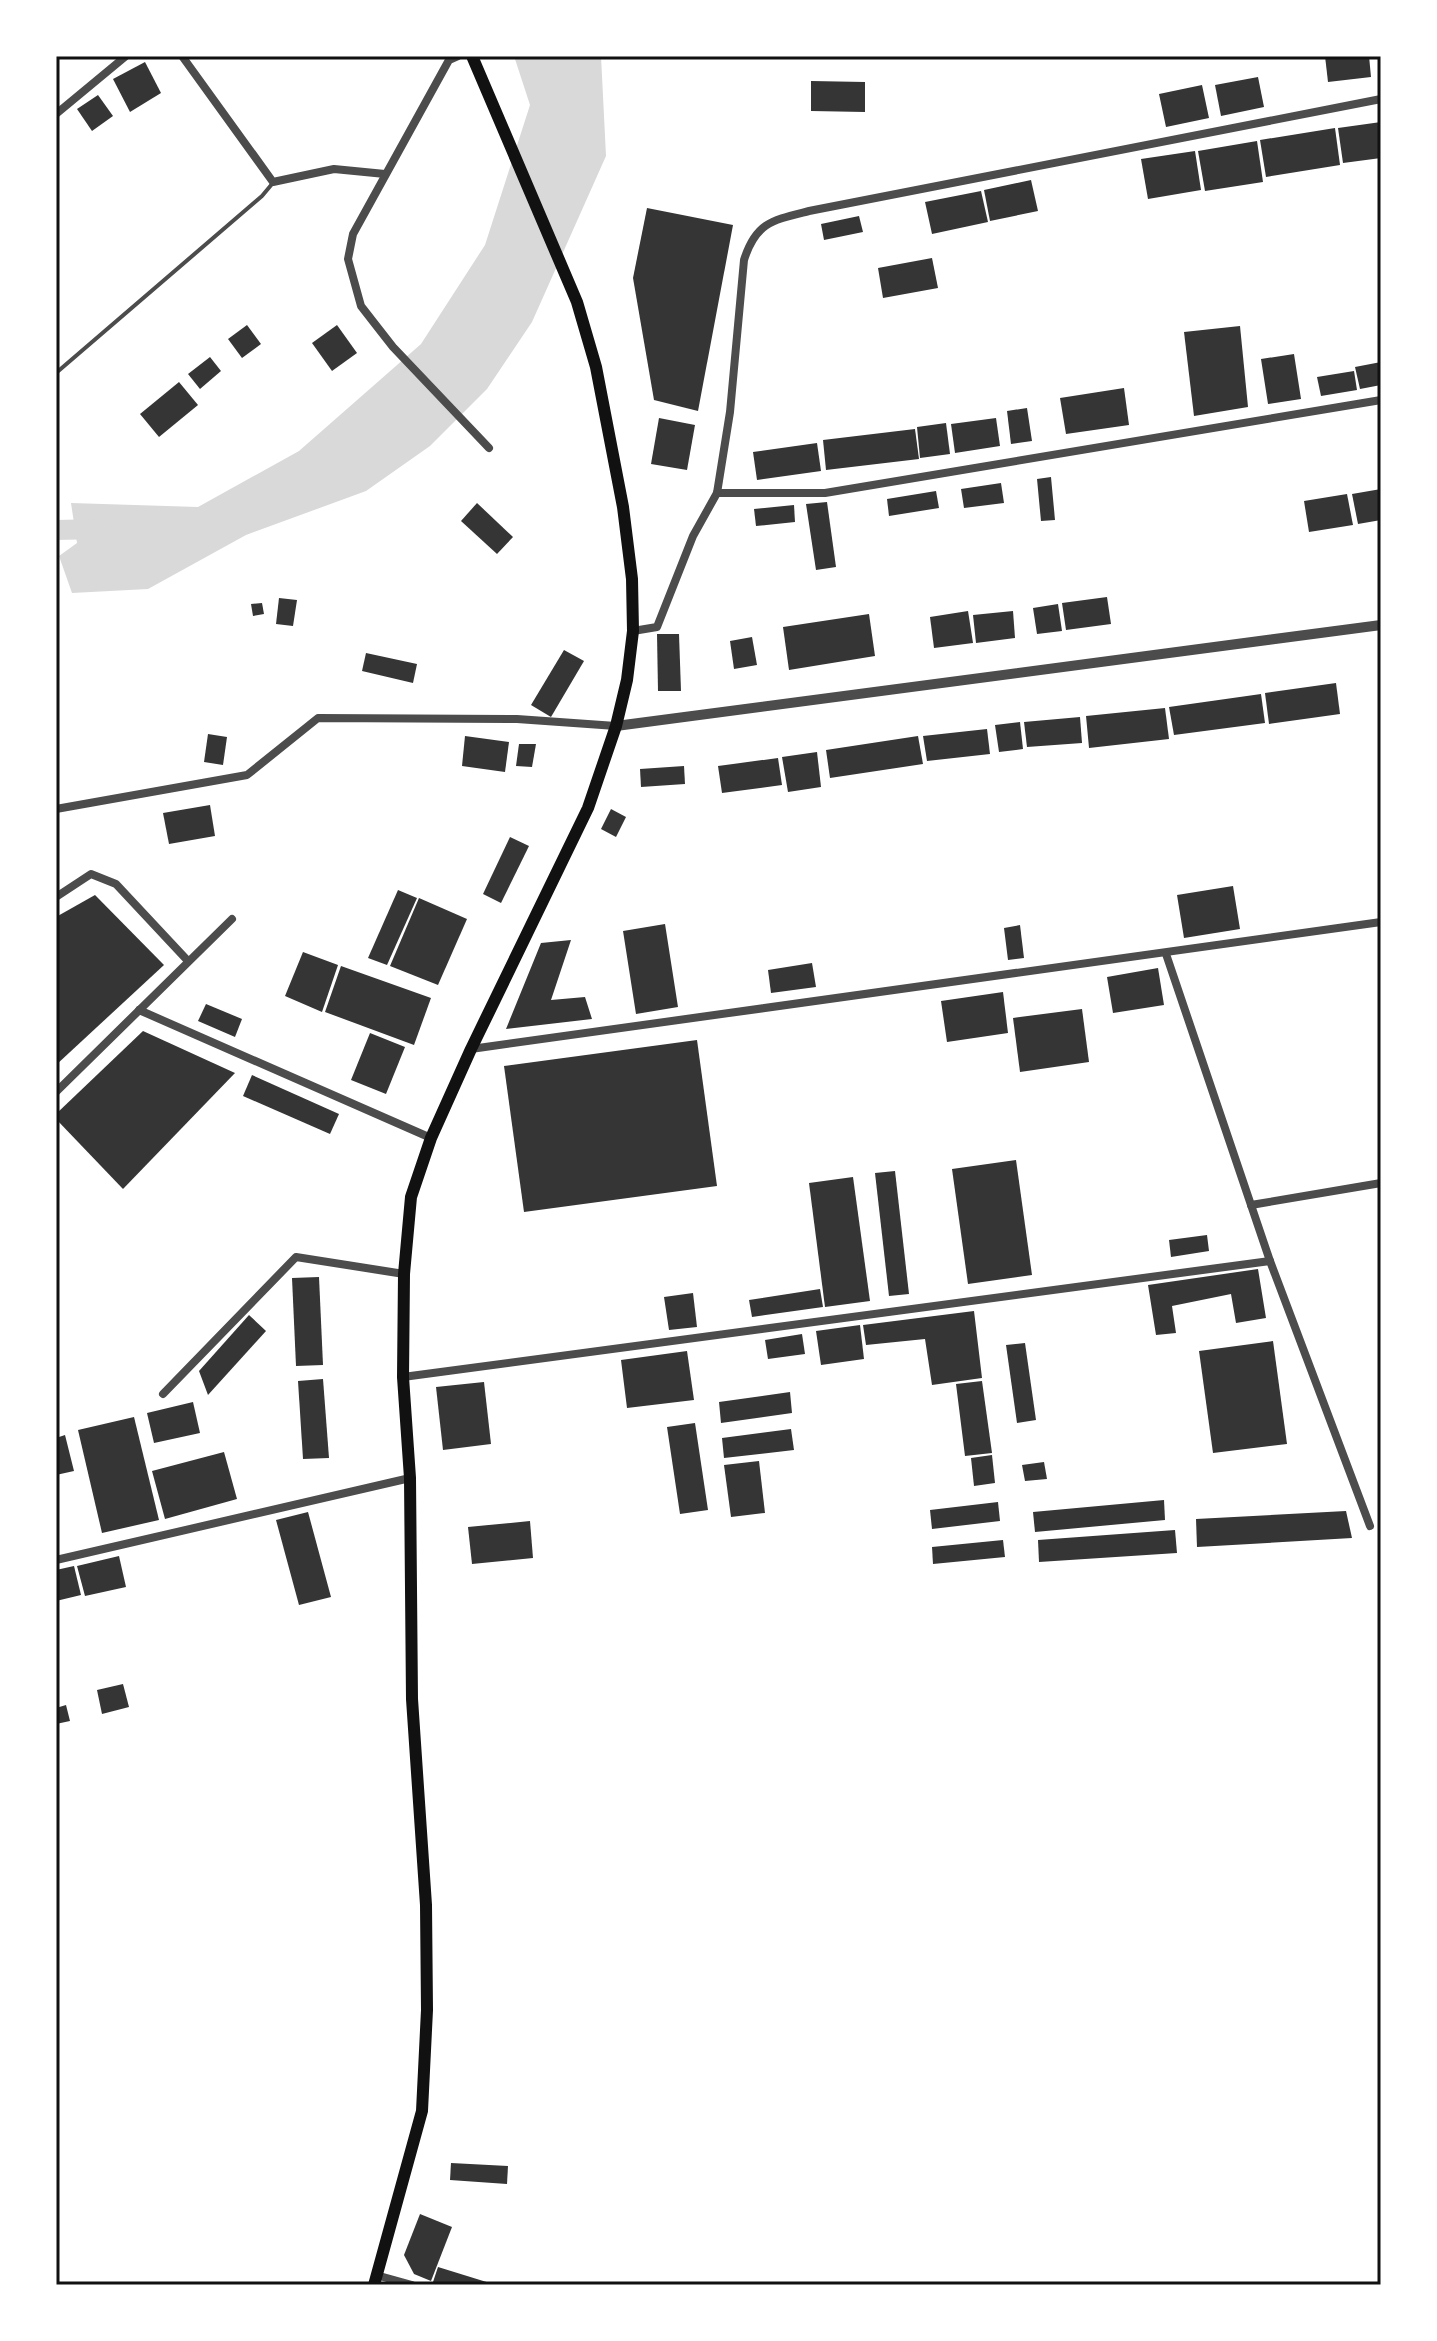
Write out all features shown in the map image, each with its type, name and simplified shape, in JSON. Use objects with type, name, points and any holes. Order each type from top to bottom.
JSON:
[{"type":"main road","points":[[375,2280],[422,2111],[427,2010],[426,1905],[412,1699],[410,1478],[403,1377],[404,1274],[411,1197],[431,1138],[471,1049],[588,808],[616,726],[627,680],[633,631],[632,579],[623,507],[596,367],[577,302],[472,56]]},
{"type":"street","points":[[56,114],[126,56]]},
{"type":"street","points":[[182,56],[273,182],[334,169],[385,174]]},
{"type":"street","points":[[458,56],[449,60],[385,174],[353,234],[348,259],[361,306],[393,347],[489,448]]},
{"type":"street","points":[[633,631],[657,627],[693,536],[717,493],[730,412],[744,260],[750,241],[761,227],[809,211],[1381,99]]},
{"type":"street","points":[[717,493],[825,493],[1381,400]]},
{"type":"street","points":[[56,809],[247,775],[318,718],[517,719],[616,726],[1381,625]]},
{"type":"street","points":[[56,897],[91,874],[116,884],[188,961]]},
{"type":"street","points":[[56,1092],[232,919]]},
{"type":"street","points":[[471,1049],[1381,922]]},
{"type":"street","points":[[1166,954],[1270,1261],[1370,1526]]},
{"type":"street","points":[[139,1010],[431,1138]]},
{"type":"street","points":[[1251,1205],[1381,1183]]},
{"type":"street","points":[[163,1394],[296,1257],[404,1274]]},
{"type":"street","points":[[403,1377],[1270,1261]]},
{"type":"street","points":[[56,1560],[410,1478]]},
{"type":"street","points":[[375,2280],[412,2285]]},
{"type":"lane","points":[[56,373],[262,196],[273,182]]},
{"type":"shaded area","points":[[514,56],[601,56],[606,156],[532,322],[487,389],[430,446],[366,491],[246,535],[148,589],[72,593],[59,556],[77,543],[71,503],[198,507],[299,451],[421,344],[485,245],[530,105]]},
{"type":"building","points":[[1325,56],[1369,56],[1371,77],[1328,82]]},
{"type":"building","points":[[145,62],[161,93],[130,112],[113,79]]},
{"type":"building","points":[[1258,77],[1264,107],[1221,116],[1215,85]]},
{"type":"building","points":[[811,81],[865,82],[865,112],[811,111]]},
{"type":"building","points":[[1202,85],[1209,118],[1166,127],[1159,94]]},
{"type":"building","points":[[98,95],[113,116],[92,131],[77,109]]},
{"type":"building","points":[[1381,122],[1381,158],[1343,163],[1338,128]]},
{"type":"building","points":[[1335,128],[1340,165],[1266,177],[1260,140]]},
{"type":"building","points":[[1257,141],[1263,182],[1205,191],[1198,151]]},
{"type":"building","points":[[1195,151],[1201,190],[1148,199],[1141,159]]},
{"type":"building","points":[[1031,180],[1038,211],[990,221],[984,190]]},
{"type":"building","points":[[981,191],[988,222],[932,234],[925,202]]},
{"type":"building","points":[[647,208],[733,225],[698,411],[654,400],[633,278]]},
{"type":"building","points":[[859,216],[863,232],[824,240],[821,224]]},
{"type":"building","points":[[932,258],[938,288],[883,298],[878,268]]},
{"type":"building","points":[[247,325],[261,344],[242,358],[228,339]]},
{"type":"building","points":[[337,325],[357,353],[332,371],[312,343]]},
{"type":"building","points":[[1240,326],[1248,407],[1194,416],[1184,332]]},
{"type":"building","points":[[1294,354],[1301,399],[1268,404],[1261,359]]},
{"type":"building","points":[[210,357],[221,371],[200,389],[188,374]]},
{"type":"building","points":[[1381,362],[1381,385],[1360,389],[1355,367]]},
{"type":"building","points":[[1354,371],[1357,390],[1321,396],[1317,377]]},
{"type":"building","points":[[179,382],[198,405],[159,437],[140,414]]},
{"type":"building","points":[[1124,388],[1129,425],[1066,434],[1060,398]]},
{"type":"building","points":[[1027,408],[1032,441],[1011,444],[1007,411]]},
{"type":"building","points":[[659,418],[695,425],[687,470],[651,464]]},
{"type":"building","points":[[996,418],[1000,446],[955,453],[951,424]]},
{"type":"building","points":[[946,423],[950,454],[920,458],[917,427]]},
{"type":"building","points":[[915,429],[919,459],[826,470],[823,440]]},
{"type":"building","points":[[817,443],[821,471],[757,480],[753,452]]},
{"type":"building","points":[[1051,477],[1055,520],[1041,521],[1037,479]]},
{"type":"building","points":[[1001,483],[1004,503],[964,508],[961,489]]},
{"type":"building","points":[[1381,489],[1381,520],[1358,524],[1352,494]]},
{"type":"building","points":[[936,491],[939,508],[889,516],[887,499]]},
{"type":"building","points":[[1347,494],[1353,525],[1309,532],[1304,501]]},
{"type":"building","points":[[827,502],[836,567],[816,570],[806,504]]},
{"type":"building","points":[[477,503],[513,537],[497,554],[461,521]]},
{"type":"building","points":[[794,505],[795,522],[756,526],[754,509]]},
{"type":"building","points":[[1107,597],[1111,624],[1066,630],[1062,603]]},
{"type":"building","points":[[279,598],[297,600],[293,626],[276,624]]},
{"type":"building","points":[[262,603],[264,614],[253,616],[251,604]]},
{"type":"building","points":[[1058,604],[1062,631],[1037,634],[1033,608]]},
{"type":"building","points":[[968,611],[973,643],[934,648],[930,617]]},
{"type":"building","points":[[1013,611],[1015,638],[976,643],[973,615]]},
{"type":"building","points":[[869,614],[875,656],[789,670],[783,627]]},
{"type":"building","points":[[657,634],[679,634],[681,691],[658,691]]},
{"type":"building","points":[[752,637],[757,665],[734,669],[730,641]]},
{"type":"building","points":[[564,650],[584,661],[551,717],[531,705]]},
{"type":"building","points":[[366,653],[417,664],[413,683],[362,671]]},
{"type":"building","points":[[1336,683],[1340,714],[1269,724],[1265,693]]},
{"type":"building","points":[[1261,694],[1265,723],[1174,735],[1169,707]]},
{"type":"building","points":[[1165,708],[1169,739],[1089,748],[1086,716]]},
{"type":"building","points":[[1080,717],[1082,743],[1027,747],[1024,722]]},
{"type":"building","points":[[1020,722],[1023,749],[999,752],[995,725]]},
{"type":"building","points":[[987,729],[990,754],[927,761],[923,736]]},
{"type":"building","points":[[208,734],[227,737],[223,765],[204,762]]},
{"type":"building","points":[[465,736],[509,742],[505,772],[462,766]]},
{"type":"building","points":[[918,736],[923,764],[830,778],[826,750]]},
{"type":"building","points":[[519,744],[536,744],[532,767],[516,766]]},
{"type":"building","points":[[817,752],[821,787],[788,792],[782,757]]},
{"type":"building","points":[[778,758],[782,785],[722,793],[718,766]]},
{"type":"building","points":[[684,766],[685,784],[641,787],[640,769]]},
{"type":"building","points":[[210,805],[215,836],[169,844],[163,813]]},
{"type":"building","points":[[611,809],[626,817],[616,837],[601,829]]},
{"type":"building","points":[[510,837],[529,846],[501,903],[483,894]]},
{"type":"building","points":[[1233,886],[1240,929],[1184,938],[1177,895]]},
{"type":"building","points":[[398,890],[417,898],[387,965],[368,958]]},
{"type":"building","points":[[95,895],[164,965],[56,1065],[56,917]]},
{"type":"building","points":[[419,898],[467,919],[438,985],[390,966]]},
{"type":"building","points":[[665,924],[678,1007],[636,1014],[623,931]]},
{"type":"building","points":[[1020,925],[1024,958],[1008,960],[1004,928]]},
{"type":"building","points":[[571,940],[551,1000],[585,997],[592,1019],[506,1029],[541,943]]},
{"type":"building","points":[[303,952],[338,965],[322,1012],[285,996]]},
{"type":"building","points":[[812,963],[816,987],[771,993],[768,970]]},
{"type":"building","points":[[341,966],[431,998],[414,1045],[325,1012]]},
{"type":"building","points":[[1158,968],[1164,1005],[1113,1013],[1107,977]]},
{"type":"building","points":[[1003,992],[1008,1033],[947,1042],[941,1001]]},
{"type":"building","points":[[206,1004],[242,1019],[235,1037],[198,1021]]},
{"type":"building","points":[[1082,1009],[1089,1062],[1020,1072],[1013,1018]]},
{"type":"building","points":[[143,1031],[235,1073],[123,1189],[56,1119],[56,1114]]},
{"type":"building","points":[[370,1033],[405,1047],[386,1094],[351,1080]]},
{"type":"building","points":[[697,1040],[717,1186],[524,1212],[504,1066]]},
{"type":"building","points":[[252,1075],[339,1114],[330,1134],[243,1096]]},
{"type":"building","points":[[1016,1160],[1032,1275],[968,1284],[952,1169]]},
{"type":"building","points":[[895,1171],[909,1294],[889,1296],[875,1173]]},
{"type":"building","points":[[853,1177],[870,1301],[825,1307],[809,1183]]},
{"type":"building","points":[[1207,1235],[1209,1251],[1171,1257],[1169,1240]]},
{"type":"building","points":[[1258,1269],[1266,1318],[1236,1323],[1231,1294],[1172,1306],[1176,1333],[1156,1335],[1148,1285]]},
{"type":"building","points":[[319,1277],[323,1365],[296,1366],[292,1278]]},
{"type":"building","points":[[820,1289],[823,1307],[752,1317],[749,1300]]},
{"type":"building","points":[[693,1293],[697,1327],[669,1330],[664,1297]]},
{"type":"building","points":[[974,1311],[982,1378],[932,1385],[925,1339],[866,1345],[863,1325]]},
{"type":"building","points":[[249,1315],[266,1331],[208,1395],[199,1371]]},
{"type":"building","points":[[860,1325],[864,1359],[821,1365],[816,1331]]},
{"type":"building","points":[[802,1334],[805,1354],[768,1359],[765,1340]]},
{"type":"building","points":[[1273,1341],[1287,1444],[1213,1453],[1199,1351]]},
{"type":"building","points":[[1025,1343],[1036,1420],[1017,1423],[1006,1345]]},
{"type":"building","points":[[687,1351],[694,1400],[627,1408],[621,1360]]},
{"type":"building","points":[[323,1379],[329,1458],[303,1459],[298,1381]]},
{"type":"building","points":[[982,1381],[992,1453],[965,1456],[956,1384]]},
{"type":"building","points":[[484,1382],[491,1444],[443,1450],[436,1387]]},
{"type":"building","points":[[790,1392],[792,1413],[721,1423],[719,1402]]},
{"type":"building","points":[[193,1402],[200,1433],[154,1443],[147,1413]]},
{"type":"building","points":[[134,1417],[159,1520],[102,1533],[78,1430]]},
{"type":"building","points":[[695,1423],[708,1510],[680,1514],[667,1427]]},
{"type":"building","points":[[791,1429],[794,1450],[724,1458],[722,1438]]},
{"type":"building","points":[[65,1435],[74,1471],[56,1475],[56,1438]]},
{"type":"building","points":[[224,1452],[237,1499],[165,1519],[152,1471]]},
{"type":"building","points":[[992,1455],[995,1483],[974,1486],[971,1458]]},
{"type":"building","points":[[759,1461],[765,1513],[731,1517],[724,1465]]},
{"type":"building","points":[[1044,1462],[1047,1479],[1025,1481],[1022,1465]]},
{"type":"building","points":[[1164,1500],[1165,1520],[1035,1532],[1033,1512]]},
{"type":"building","points":[[998,1502],[1000,1521],[932,1529],[930,1510]]},
{"type":"building","points":[[1346,1511],[1352,1538],[1197,1547],[1196,1519]]},
{"type":"building","points":[[308,1512],[331,1597],[299,1605],[276,1520]]},
{"type":"building","points":[[530,1521],[533,1558],[472,1564],[468,1527]]},
{"type":"building","points":[[1175,1530],[1177,1553],[1039,1562],[1038,1540]]},
{"type":"building","points":[[1003,1540],[1005,1557],[933,1564],[932,1547]]},
{"type":"building","points":[[119,1556],[126,1587],[85,1596],[77,1566]]},
{"type":"building","points":[[74,1566],[81,1595],[56,1601],[56,1570]]},
{"type":"building","points":[[123,1684],[129,1707],[102,1714],[97,1690]]},
{"type":"building","points":[[66,1705],[70,1721],[56,1724],[56,1708]]},
{"type":"building","points":[[451,2163],[508,2166],[507,2184],[450,2180]]},
{"type":"building","points":[[420,2214],[452,2227],[431,2281],[414,2274],[404,2255]]},
{"type":"building","points":[[438,2267],[493,2285],[443,2285],[433,2282]]},
{"type":"waterway","points":[[56,530],[102,529]]}]
